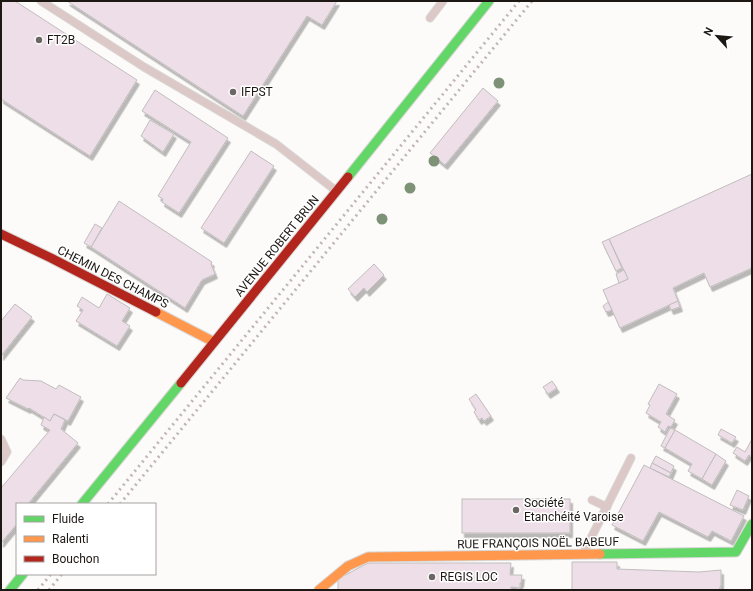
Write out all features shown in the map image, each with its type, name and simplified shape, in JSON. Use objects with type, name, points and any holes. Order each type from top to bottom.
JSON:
[{"type":"street","name":"AVENUE ROBERT BRUN","points":[[83,503],[95,484],[128,443],[214,342],[489,1]]},
{"type":"street","name":"CHEMIN DES CHAMPS","points":[[1,234],[73,274],[214,342]]},
{"type":"street","name":"RUE FRANÇOIS NOËL BABEUF","points":[[318,590],[348,566],[368,557],[736,552],[752,524]]},
{"type":"street","points":[[11,586],[23,575]]},
{"type":"lane","points":[[41,1],[144,66],[276,144],[336,192]]},
{"type":"lane","points":[[430,18],[443,1]]},
{"type":"lane","points":[[1,439],[8,452],[1,462]]},
{"type":"lane","points":[[583,554],[631,458]]},
{"type":"lane","points":[[592,500],[607,507]]},
{"type":"building","name":"FT2B","points":[[1,1],[15,1],[137,80],[90,156],[1,99]]},
{"type":"building","points":[[67,1],[337,1],[322,25],[307,16],[243,116]]},
{"type":"building","points":[[483,88],[498,101],[445,165],[430,153]]},
{"type":"building","points":[[155,90],[228,138],[179,213],[162,202],[163,199],[158,196],[191,142],[142,111]]},
{"type":"building","points":[[150,120],[174,134],[163,152],[141,136]]},
{"type":"building","points":[[251,151],[274,166],[224,243],[201,228]]},
{"type":"building","points":[[752,174],[752,268],[710,287],[704,273],[673,288],[678,301],[620,328],[603,290],[628,279],[609,239]]},
{"type":"building","points":[[119,201],[212,262],[211,264],[215,274],[202,280],[185,308],[91,247]]},
{"type":"building","points":[[95,224],[102,228],[91,247],[84,243]]},
{"type":"building","points":[[609,239],[622,268],[616,271],[602,242]]},
{"type":"building","points":[[374,264],[384,275],[367,292],[364,288],[355,297],[348,289]]},
{"type":"building","points":[[624,270],[628,279],[619,283],[616,274]]},
{"type":"building","points":[[107,294],[130,308],[122,321],[130,326],[117,346],[76,321],[83,310],[77,306],[82,297],[99,308]]},
{"type":"building","points":[[678,301],[680,307],[671,310],[669,305]]},
{"type":"building","points":[[608,302],[612,310],[606,312],[603,306]]},
{"type":"building","points":[[15,304],[32,317],[1,356],[1,321]]},
{"type":"building","points":[[20,378],[23,380],[41,381],[56,389],[59,385],[81,397],[68,421],[54,414],[50,421],[29,408],[28,409],[6,398]]},
{"type":"building","points":[[552,381],[557,388],[548,394],[543,387]]},
{"type":"building","points":[[659,384],[677,394],[666,414],[675,420],[671,427],[668,426],[665,432],[658,427],[661,422],[646,413],[650,405],[648,404]]},
{"type":"building","points":[[476,394],[491,416],[484,421],[482,418],[479,420],[474,412],[476,410],[469,399]]},
{"type":"building","points":[[54,414],[65,420],[61,429],[78,443],[29,503],[16,503],[16,525],[1,543],[1,488],[50,430],[41,425],[44,417],[50,421]]},
{"type":"building","points":[[670,428],[675,430],[665,448],[661,446]]},
{"type":"building","points":[[721,429],[736,437],[732,443],[718,435]]},
{"type":"building","points":[[675,430],[716,454],[702,479],[688,471],[692,464],[665,448]]},
{"type":"building","points":[[752,439],[752,457],[749,455],[745,461],[733,453],[737,447],[745,452]]},
{"type":"building","points":[[716,454],[726,461],[712,485],[702,479]]},
{"type":"building","points":[[656,456],[674,466],[671,473],[652,463]]},
{"type":"building","points":[[652,463],[671,473],[669,477],[650,468]]},
{"type":"building","points":[[644,465],[744,516],[731,541],[712,531],[708,537],[659,512],[643,541],[612,525]]},
{"type":"building","points":[[737,490],[749,496],[743,510],[730,505]]},
{"type":"building","name":"Société Etanchéité Varoise","points":[[462,499],[570,499],[570,533],[462,533]]},
{"type":"building","points":[[572,562],[617,562],[617,569],[699,572],[721,570],[721,585],[719,590],[572,590]]},
{"type":"building","name":"REGIS LOC","points":[[368,563],[511,563],[510,575],[522,575],[520,588],[511,587],[511,590],[338,590],[338,579]]},
{"type":"railway","points":[[109,503],[519,1]]},
{"type":"railway","points":[[121,503],[532,1]]},
{"type":"railway","points":[[38,590],[50,575]]},
{"type":"railway","points":[[49,590],[61,575]]},
{"type":"traffic: fast","points":[[348,177],[489,1]]},
{"type":"traffic: fast","points":[[83,503],[181,383]]},
{"type":"traffic: fast","points":[[600,554],[736,552],[752,524]]},
{"type":"traffic: fast","points":[[10,590],[22,575]]},
{"type":"traffic: slow","points":[[156,312],[214,342]]},
{"type":"traffic: slow","points":[[319,590],[348,566],[368,557],[600,554]]},
{"type":"traffic: jam","points":[[181,383],[348,177]]},
{"type":"traffic: jam","points":[[1,234],[156,312]]},
{"type":"place","name":"FT2B","points":[[39,40]]},
{"type":"place","name":"IFPST","points":[[233,92]]},
{"type":"place","name":"Société Etanchéité Varoise","points":[[516,510]]},
{"type":"place","name":"REGIS LOC","points":[[432,577]]}]
